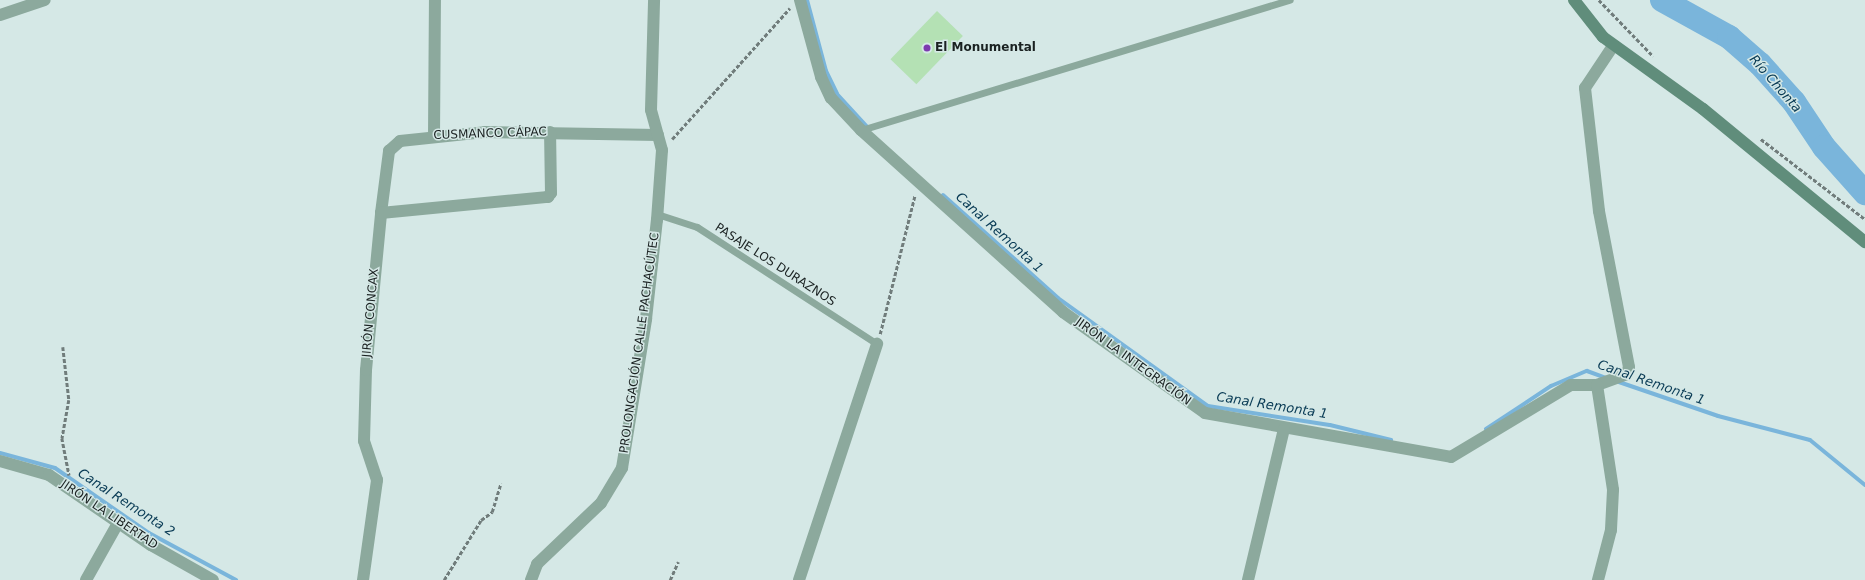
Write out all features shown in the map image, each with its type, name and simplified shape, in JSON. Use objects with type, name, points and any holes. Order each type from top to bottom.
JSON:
[{"type":"main road","points":[[1574,0],[1613,46],[1703,110],[1865,242]]},
{"type":"street","points":[[0,16],[45,0]]},
{"type":"street","points":[[434,136],[435,0]]},
{"type":"street","name":"PROLONGACIÓN CALLE PACHACÚTEC","points":[[531,580],[537,564],[601,503],[622,468],[646,319],[662,150],[651,110],[654,0]]},
{"type":"street","name":"JIRÓN LA INTEGRACIÓN","points":[[796,3],[821,77],[831,98],[860,130],[918,185],[1063,312],[1205,413],[1284,429],[1451,457],[1571,385],[1597,385],[1620,378],[1629,367],[1599,211],[1585,88],[1613,46]]},
{"type":"street","points":[[381,213],[550,195],[550,132]]},
{"type":"street","name":"CUSMANCO CÁPAC","points":[[381,213],[389,151],[400,141],[434,136],[550,132],[658,135]]},
{"type":"street","name":"JIRÓN CONCAX","points":[[363,580],[377,480],[364,441],[366,370],[381,213]]},
{"type":"street","points":[[799,580],[877,344]]},
{"type":"street","points":[[1597,385],[1614,490],[1611,530],[1598,580]]},
{"type":"street","points":[[1248,580],[1284,429]]},
{"type":"street","name":"JIRÓN LA LIBERTAD","points":[[0,461],[49,475],[118,523],[210,579]]},
{"type":"street","points":[[86,580],[118,523]]},
{"type":"lane","points":[[860,130],[1290,0]]},
{"type":"lane","name":"PASAJE LOS DURAZNOS","points":[[657,214],[697,227],[877,344]]},
{"type":"path","points":[[662,150],[796,3]]},
{"type":"path","points":[[877,344],[918,185]]},
{"type":"path","points":[[63,347],[69,400],[62,438],[71,490]]},
{"type":"path","points":[[444,580],[481,520],[492,512],[501,483]]},
{"type":"path","points":[[670,580],[678,562]]},
{"type":"green space","name":"El Monumental","points":[[937,11],[963,36],[916,84],[890,59]]},
{"type":"waterway","name":"Canal Remonta 1","points":[[807,0],[826,71],[837,94],[868,128]]},
{"type":"waterway","name":"Río Chonta","points":[[1662,0],[1729,37],[1760,64],[1794,102],[1824,147],[1865,193]]},
{"type":"waterway","name":"Canal Remonta 1","points":[[943,195],[1058,298],[1208,406],[1330,425],[1391,440]]},
{"type":"waterway","name":"Canal Remonta 1","points":[[1486,429],[1551,386],[1587,371],[1606,378]]},
{"type":"waterway","name":"Canal Remonta 1","points":[[1616,381],[1718,416],[1810,440],[1865,485]]},
{"type":"waterway","name":"Canal Remonta 2","points":[[0,453],[55,468],[149,533],[236,580]]},
{"type":"place","name":"El Monumental","points":[[927,48]]}]
